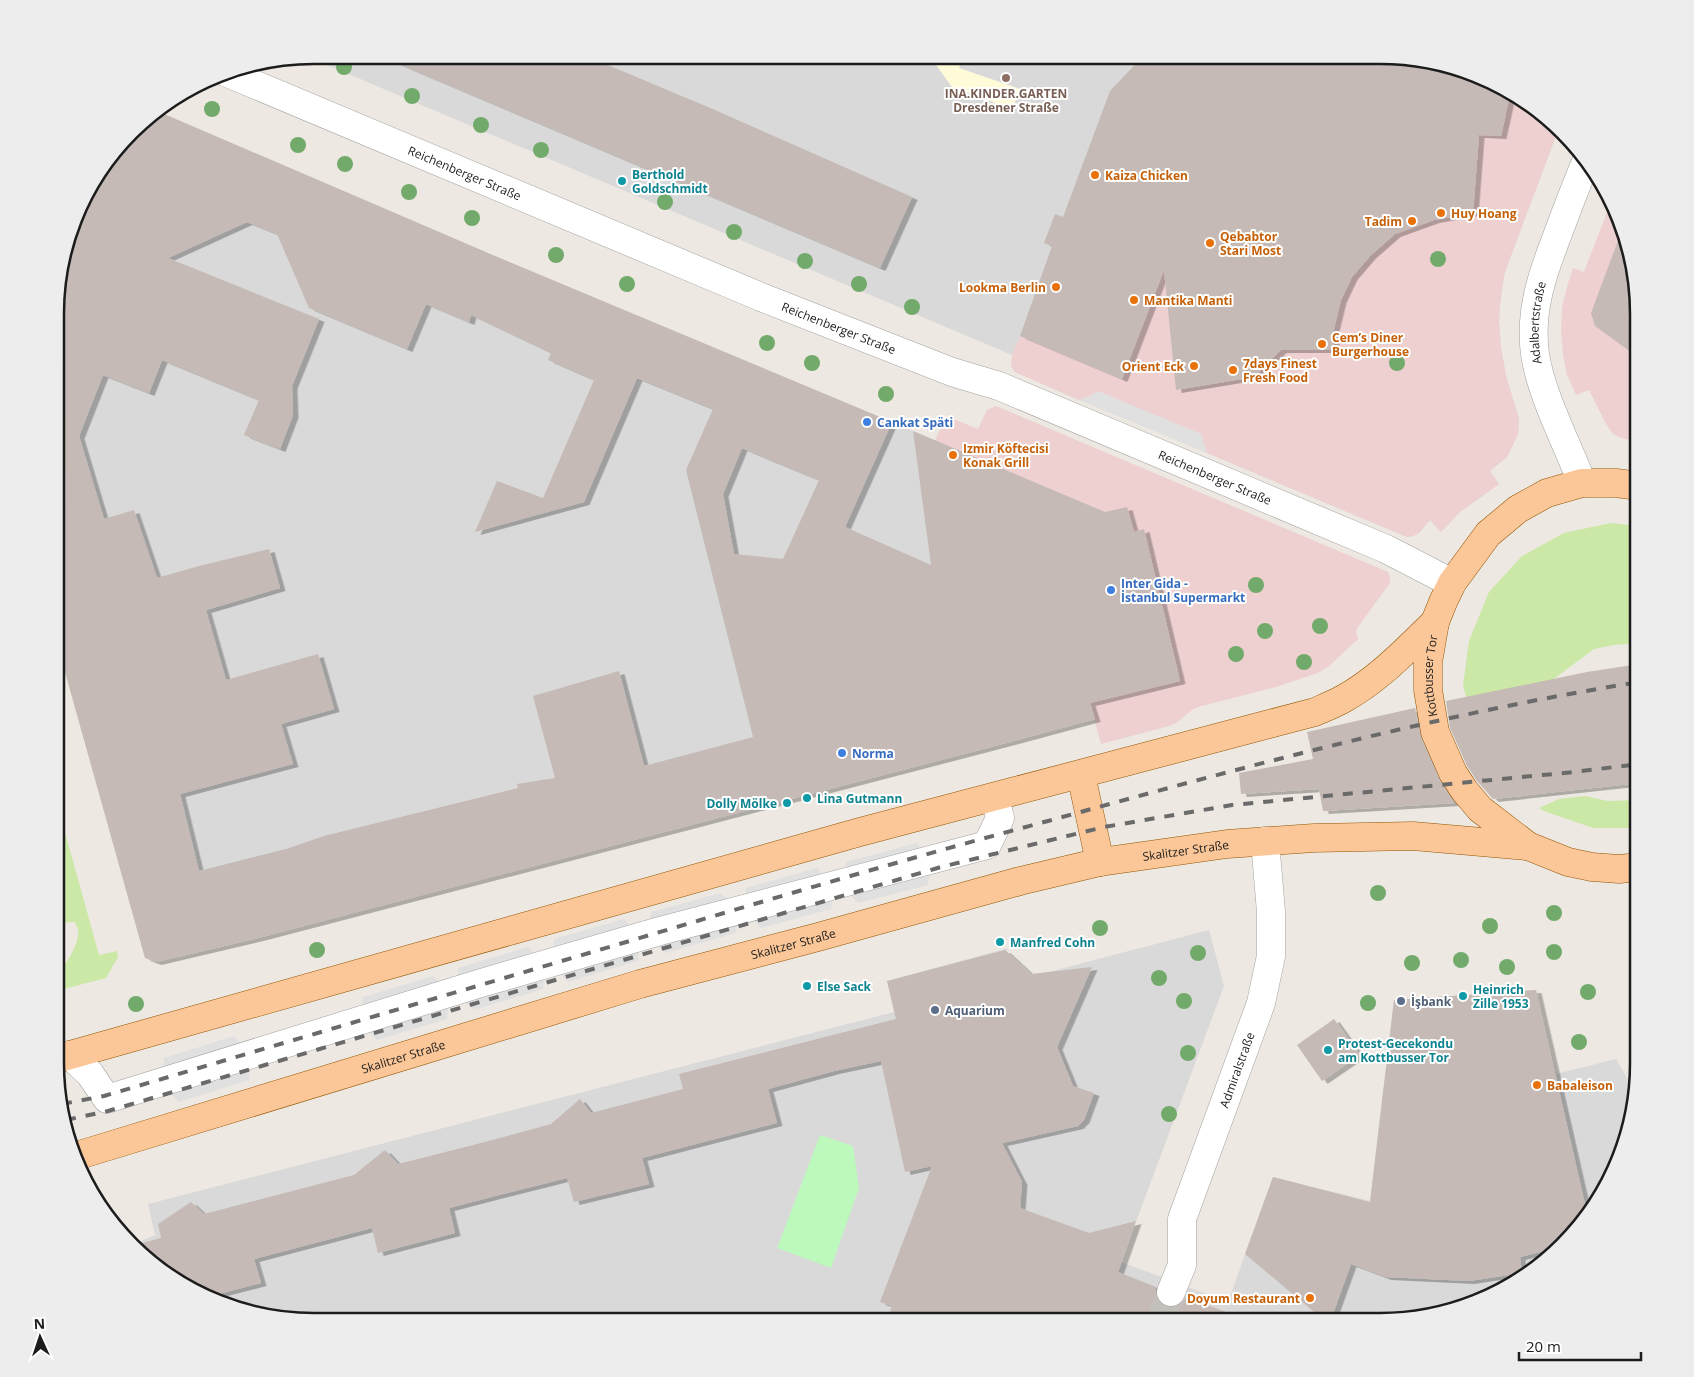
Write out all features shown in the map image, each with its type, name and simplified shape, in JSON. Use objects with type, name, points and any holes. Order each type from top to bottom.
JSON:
[{"type":"main road","name":"Kottbusser Tor","points":[[1630,485],[1582,483],[1547,493],[1518,509],[1488,534],[1452,583],[1443,602],[1436,622],[1428,662],[1428,690],[1436,732],[1453,773],[1480,809],[1528,846],[1568,862],[1592,867],[1630,867]]},
{"type":"main road","points":[[64,1057],[860,832],[1315,712],[1344,699],[1360,688],[1388,667],[1436,622]]},
{"type":"main road","points":[[1081,774],[1100,862]]},
{"type":"main road","name":"Skalitzer Straße","points":[[81,1154],[640,984],[1020,881],[1100,862],[1188,849],[1322,837],[1413,836],[1528,846]]},
{"type":"street","name":"Reichenberger Straße","points":[[235,76],[761,297],[952,372],[999,386],[1386,549],[1452,583]]},
{"type":"street","name":"Adalbertstraße","points":[[1582,483],[1541,377],[1536,355],[1534,318],[1542,273],[1583,168]]},
{"type":"street","points":[[64,1058],[90,1074],[107,1099],[472,986],[660,931],[987,845],[1000,818],[994,797]]},
{"type":"street","name":"Admiralstraße","points":[[1171,1292],[1182,1265],[1182,1219],[1261,1003],[1272,956],[1271,912],[1265,841]]},
{"type":"shaded area","points":[[325,64],[1397,64],[1445,72],[1476,83],[1519,106],[1556,136],[1504,276],[1500,305],[1501,348],[1506,376],[1519,419],[1518,434],[1507,457],[1490,471],[1499,484],[1460,512],[1441,532],[1430,520],[1419,533],[1407,537],[1207,453],[1201,434],[1099,391],[1079,400],[1014,371],[1011,366],[1012,355]]},
{"type":"shaded area","points":[[935,64],[960,64],[959,68],[1020,89],[1012,109],[952,87]]},
{"type":"shaded area","points":[[1298,64],[1397,64],[1445,72],[1476,83],[1519,106],[1556,136],[1504,276],[1500,305],[1501,348],[1506,376],[1519,419],[1518,434],[1507,457],[1490,471],[1499,484],[1460,512],[1441,532],[1430,520],[1419,533],[1407,537],[1207,453],[1201,434],[1088,397],[1079,400],[1017,373],[1011,366],[1012,355],[1020,336],[1122,379],[1137,341],[1120,335],[1208,104]]},
{"type":"shaded area","points":[[164,114],[495,256],[1105,512],[1090,703],[1095,719],[317,923],[156,962],[145,958],[64,665],[64,297],[72,249],[83,218],[97,189],[126,149]]},
{"type":"shaded area","points":[[1608,211],[1622,249],[1630,297],[1630,439],[1613,434],[1589,390],[1576,395],[1567,375],[1561,330],[1562,307],[1573,268],[1584,272]]},
{"type":"shaded area","points":[[1098,391],[1201,434],[1207,453],[1079,400]]},
{"type":"shaded area","points":[[996,406],[1388,572],[1390,583],[1358,627],[1356,632],[1358,639],[1329,666],[1318,673],[1276,687],[1198,707],[1169,726],[1101,744],[1090,703],[919,477],[946,416],[978,429],[987,410]]},
{"type":"shaded area","points":[[917,843],[926,854],[844,876],[846,862]]},
{"type":"shaded area","points":[[817,868],[826,880],[745,901],[746,888]]},
{"type":"shaded area","points":[[930,871],[928,885],[858,903],[848,892]]},
{"type":"shaded area","points":[[721,893],[731,904],[650,925],[651,912]]},
{"type":"shaded area","points":[[833,896],[831,909],[761,928],[751,917]]},
{"type":"shaded area","points":[[624,919],[633,929],[553,953],[554,939]]},
{"type":"shaded area","points":[[737,920],[736,933],[665,953],[655,942]]},
{"type":"shaded area","points":[[1209,930],[1224,986],[1121,1262],[1228,1302],[1273,1177],[1370,1201],[1394,1000],[1536,990],[1556,1074],[1616,1059],[1630,1083],[1622,1128],[1611,1159],[1588,1202],[1557,1240],[1532,1262],[1505,1280],[1461,1300],[1445,1305],[1397,1313],[297,1313],[249,1305],[218,1294],[175,1271],[139,1242],[155,1235],[148,1204],[894,1012],[887,981],[1008,948],[995,986]]},
{"type":"shaded area","points":[[528,947],[538,958],[457,982],[458,968]]},
{"type":"shaded area","points":[[639,948],[638,961],[568,982],[558,971]]},
{"type":"shaded area","points":[[433,976],[443,986],[362,1010],[363,997]]},
{"type":"shaded area","points":[[544,976],[543,989],[474,1010],[463,1000]]},
{"type":"shaded area","points":[[448,1005],[447,1019],[377,1040],[367,1029]]},
{"type":"shaded area","points":[[234,1036],[244,1047],[163,1071],[164,1058]]},
{"type":"shaded area","points":[[250,1067],[249,1080],[179,1102],[169,1091]]},
{"type":"green space","points":[[1611,523],[1630,525],[1630,644],[1594,649],[1543,687],[1468,704],[1463,685],[1469,641],[1489,592],[1522,556],[1564,533]]},
{"type":"green space","points":[[1585,796],[1608,801],[1630,800],[1630,828],[1593,828],[1539,808],[1559,799]]},
{"type":"green space","points":[[64,828],[99,955],[117,951],[118,957],[106,978],[64,989],[64,965],[75,948],[78,935],[75,922],[64,923]]},
{"type":"green space","points":[[820,1135],[853,1146],[859,1188],[831,1268],[777,1248]]},
{"type":"building","points":[[399,64],[605,64],[715,110],[912,197],[880,268]]},
{"type":"building","points":[[1136,64],[1397,64],[1445,72],[1461,77],[1509,100],[1501,136],[1479,135],[1473,213],[1434,220],[1395,234],[1370,256],[1352,277],[1341,300],[1334,329],[1334,350],[1281,350],[1254,377],[1176,390],[1164,270],[1122,379],[1020,336],[1052,246],[1044,243],[1055,214],[1063,217],[1110,91]]},
{"type":"building","points":[[164,114],[495,256],[892,422],[845,527],[931,565],[913,431],[1105,512],[1127,507],[1134,532],[1144,529],[1180,681],[1090,703],[1095,719],[262,937],[156,962],[145,958],[64,669],[64,297],[72,249],[83,218],[97,189],[126,149]],"holes":[[[247,222],[277,234],[309,308],[407,349],[426,304],[469,322],[471,315],[551,353],[548,360],[594,380],[543,498],[497,481],[475,532],[584,502],[637,378],[713,409],[686,470],[753,737],[644,766],[619,671],[533,696],[555,778],[517,784],[518,788],[324,836],[286,849],[199,871],[180,794],[293,764],[281,724],[334,709],[318,654],[226,680],[206,610],[280,588],[269,549],[157,578],[134,510],[104,519],[79,436],[103,375],[149,393],[162,360],[259,400],[244,435],[280,449],[293,415],[292,386],[319,319],[168,258]],[[742,448],[819,480],[783,559],[734,554],[723,494]]]},
{"type":"building","points":[[1619,239],[1630,297],[1630,351],[1595,326],[1591,313]]},
{"type":"building","points":[[1630,665],[1630,784],[1493,799],[1467,766],[1450,728],[1446,701],[1587,672]]},
{"type":"building","points":[[1415,708],[1421,738],[1439,779],[1454,803],[1323,811],[1319,789],[1241,794],[1239,773],[1313,759],[1307,732]]},
{"type":"building","points":[[1005,950],[1031,974],[1092,967],[1057,1047],[1073,1086],[1094,1093],[1084,1120],[1078,1126],[1002,1143],[1022,1182],[1020,1208],[1089,1233],[1136,1221],[1118,1272],[1156,1287],[1158,1301],[1166,1307],[1180,1305],[1186,1297],[1229,1313],[889,1313],[892,1306],[880,1302],[932,1166],[905,1172],[881,1061],[834,1071],[768,1089],[777,1123],[642,1158],[649,1184],[574,1202],[567,1178],[499,1195],[449,1208],[455,1233],[378,1253],[372,1228],[254,1259],[261,1283],[218,1294],[175,1271],[141,1243],[161,1238],[158,1224],[191,1202],[204,1214],[354,1175],[385,1150],[398,1164],[485,1142],[551,1124],[580,1099],[591,1113],[683,1089],[679,1074],[896,1019],[887,981]]},
{"type":"building","points":[[1536,990],[1585,1206],[1568,1228],[1546,1250],[1520,1257],[1522,1269],[1514,1274],[1469,1281],[1386,1277],[1351,1264],[1333,1313],[1315,1313],[1245,1254],[1273,1177],[1370,1202],[1394,1000]]},
{"type":"building","name":"Protest-Gecekondu am Kottbusser Tor","points":[[1334,1019],[1360,1055],[1322,1081],[1297,1045]]},
{"type":"tunnel","points":[[1163,1313],[1171,1292]]},
{"type":"railway","points":[[67,1103],[104,1096],[840,879],[1194,781],[1416,726],[1564,695],[1630,684]]},
{"type":"railway","points":[[70,1119],[108,1111],[941,867],[1104,827],[1232,805],[1630,765]]},
{"type":"place","name":"INA.KINDER.GARTEN Dresdener Straße","points":[[1006,78]]},
{"type":"place","name":"Kaiza Chicken","points":[[1095,175]]},
{"type":"place","name":"Berthold Goldschmidt","points":[[622,181]]},
{"type":"place","name":"Huy Hoang","points":[[1441,213]]},
{"type":"place","name":"Tadim","points":[[1412,221]]},
{"type":"place","name":"Qebabtor Stari Most","points":[[1210,243]]},
{"type":"place","name":"Lookma Berlin","points":[[1056,287]]},
{"type":"place","name":"Mantika Manti","points":[[1134,300]]},
{"type":"place","name":"Cem’s Diner Burgerhouse","points":[[1322,344]]},
{"type":"place","name":"Orient Eck","points":[[1194,366]]},
{"type":"place","name":"7days Finest Fresh Food","points":[[1233,370]]},
{"type":"place","name":"Cankat Späti","points":[[867,422]]},
{"type":"place","name":"Izmir Köftecisi Konak Grill","points":[[953,455]]},
{"type":"place","name":"Inter Gida - İstanbul Supermarkt","points":[[1111,590]]},
{"type":"place","name":"Norma","points":[[842,753]]},
{"type":"place","name":"Lina Gutmann","points":[[807,798]]},
{"type":"place","name":"Dolly Mölke","points":[[787,803]]},
{"type":"place","name":"Manfred Cohn","points":[[1000,942]]},
{"type":"place","name":"Else Sack","points":[[807,986]]},
{"type":"place","name":"Heinrich Zille 1953","points":[[1463,996]]},
{"type":"place","name":"İşbank","points":[[1401,1001]]},
{"type":"place","name":"Aquarium","points":[[935,1010]]},
{"type":"place","name":"Protest-Gecekondu am Kottbusser Tor","points":[[1328,1050]]},
{"type":"place","name":"Babaleison","points":[[1537,1085]]},
{"type":"place","name":"Doyum Restaurant","points":[[1310,1298]]}]
